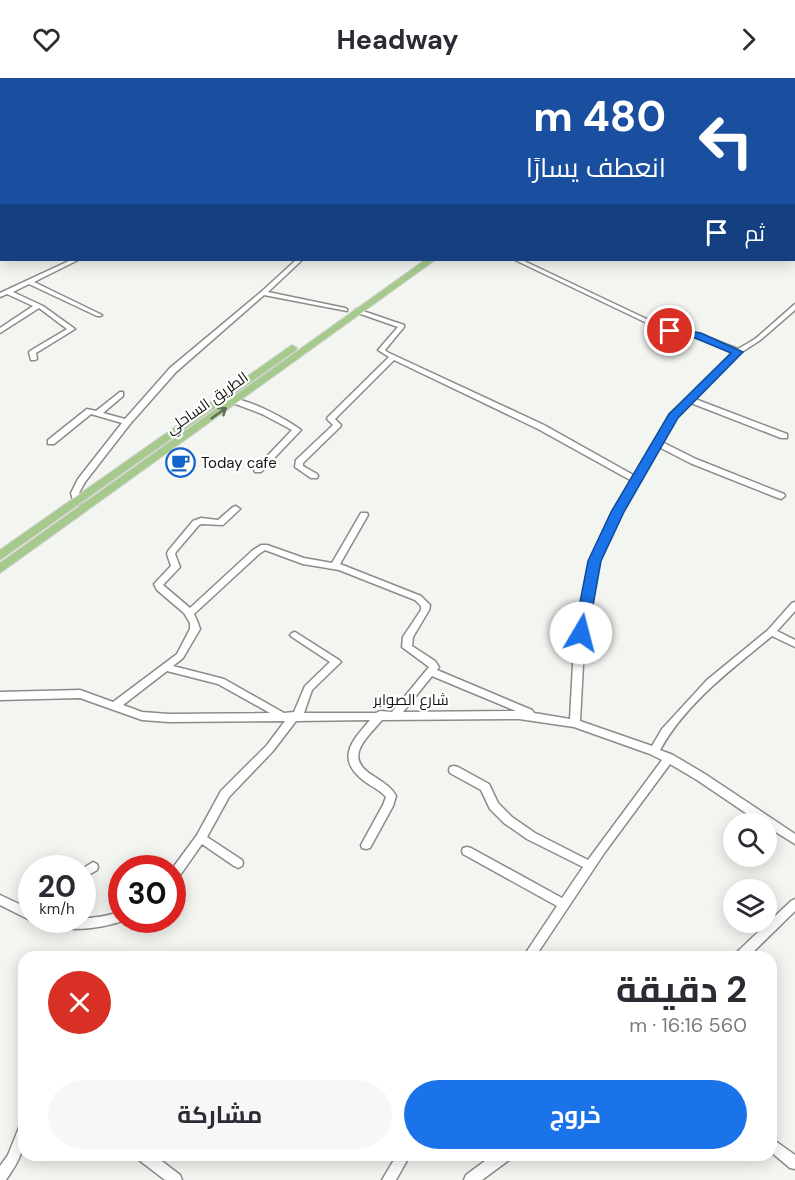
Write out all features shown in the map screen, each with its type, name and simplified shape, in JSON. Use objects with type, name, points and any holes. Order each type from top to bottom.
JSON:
[{"type":"highway","name":"الطريق الساحلي","points":[[0,556],[77,502],[236,401],[415,261]]},
{"type":"highway","name":"الطريق الساحلي","points":[[0,569],[158,450],[351,311],[428,261]]},
{"type":"street","points":[[4,294],[73,261]]},
{"type":"street","points":[[77,502],[75,494],[81,481],[127,422],[173,370],[298,261]]},
{"type":"street","points":[[520,261],[653,324],[674,332],[697,335],[738,352]]},
{"type":"street","points":[[30,282],[99,315]]},
{"type":"street","points":[[263,293],[351,311],[402,326],[381,350],[541,427],[636,480]]},
{"type":"street","points":[[4,294],[38,306],[72,329],[32,352],[33,359]]},
{"type":"street","points":[[0,331],[38,306]]},
{"type":"street","points":[[575,723],[579,646],[590,579],[608,530],[673,416],[738,352],[757,340],[795,306]]},
{"type":"street","points":[[314,476],[299,467],[299,462],[336,425],[331,419],[393,357]]},
{"type":"street","points":[[98,413],[120,394]]},
{"type":"street","points":[[690,400],[784,436]]},
{"type":"street","points":[[236,401],[265,412],[297,430],[258,470]]},
{"type":"street","points":[[51,442],[87,413],[98,413],[127,422]]},
{"type":"street","points":[[657,443],[693,461],[781,496]]},
{"type":"street","points":[[115,706],[180,656],[195,629],[195,624],[189,614],[159,588],[158,584],[176,567],[171,554],[196,523],[201,521],[220,523],[236,509]]},
{"type":"street","points":[[335,565],[364,515]]},
{"type":"street","points":[[189,614],[264,547],[303,561],[335,565],[424,602],[425,610],[406,643],[410,650],[432,663],[432,672],[395,715]]},
{"type":"street","points":[[654,751],[665,732],[710,682],[771,632],[795,605]]},
{"type":"street","points":[[771,632],[795,644]]},
{"type":"street","points":[[186,859],[201,838],[225,794],[270,748],[308,688],[336,662],[295,635]]},
{"type":"street","points":[[167,668],[221,681],[291,716]]},
{"type":"street","points":[[432,672],[538,717]]},
{"type":"street","name":"شارع الصوابر","points":[[0,696],[80,694],[142,716],[169,718],[395,715],[538,717],[575,723],[669,758],[795,840]]},
{"type":"street","points":[[366,844],[388,806],[391,796],[386,789],[353,767],[351,760],[354,749],[380,715]]},
{"type":"street","points":[[533,951],[563,904],[669,758]]},
{"type":"street","points":[[454,770],[485,787],[494,806],[508,820],[531,836],[590,866]]},
{"type":"street","points":[[201,838],[238,863]]},
{"type":"street","points":[[467,851],[563,904]]},
{"type":"street","points":[[0,900],[18,909]]},
{"type":"street","points":[[746,951],[795,904]]},
{"type":"street","points":[[0,1177],[13,1159],[18,1145]]},
{"type":"street","points":[[777,1149],[795,1163]]},
{"type":"street","points":[[151,1161],[175,1180]]},
{"type":"street","points":[[389,1180],[400,1161]]},
{"type":"street","points":[[471,1180],[496,1161]]},
{"type":"place","name":"Today cafe","points":[[180,463]]},
{"type":"route","points":[[581,633],[595,561],[608,530],[635,480],[673,416],[703,388],[718,369],[738,352],[697,335],[670,331]]}]
